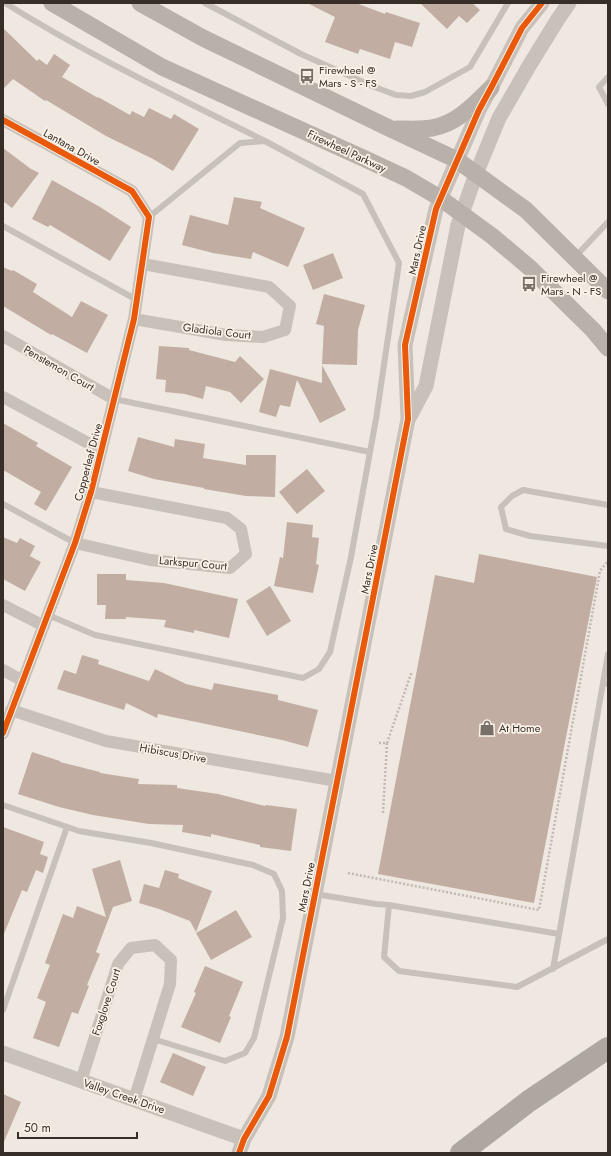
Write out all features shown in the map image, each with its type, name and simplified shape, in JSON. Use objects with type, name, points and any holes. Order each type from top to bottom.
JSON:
[{"type":"highway","points":[[461,1153],[529,1101],[608,1048]]},
{"type":"main road","name":"Firewheel Parkway","points":[[52,3],[162,67],[377,164],[406,178],[440,198],[492,236],[530,268],[593,330],[608,348]]},
{"type":"main road","points":[[140,3],[203,38],[391,130],[457,160],[526,210],[608,291]]},
{"type":"main road","points":[[391,130],[432,128],[444,125],[466,112],[491,88]]},
{"type":"street","name":"Mars Drive","points":[[239,1153],[244,1138],[269,1096],[287,1037],[408,419],[405,345],[436,209],[491,88],[522,28],[542,3]]},
{"type":"street","name":"Mars Drive","points":[[408,419],[426,386],[458,225],[476,174],[499,118],[529,66],[569,3]]},
{"type":"street","name":"Lantana Drive","points":[[3,120],[132,191],[149,217]]},
{"type":"street","name":"Copperleaf Drive","points":[[3,733],[75,543],[91,492],[134,319],[149,217]]},
{"type":"street","name":"Gladiola Court","points":[[134,319],[226,335],[262,337],[285,330],[290,306],[269,286],[143,264]]},
{"type":"street","name":"Penstemon Court","points":[[3,336],[114,399]]},
{"type":"street","points":[[3,397],[101,450]]},
{"type":"street","name":"Larkspur Court","points":[[75,543],[150,560],[230,568],[246,554],[241,529],[227,518],[91,492]]},
{"type":"street","points":[[3,605],[46,621]]},
{"type":"street","points":[[3,670],[23,681]]},
{"type":"street","name":"Hibiscus Drive","points":[[12,710],[106,741],[338,781]]},
{"type":"street","name":"Foxglove Court","points":[[81,1081],[118,964],[131,948],[155,945],[171,960],[170,984],[134,1100]]},
{"type":"street","name":"Valley Creek Drive","points":[[3,1053],[244,1138]]},
{"type":"lane","points":[[5,3],[37,23],[123,69],[265,141],[363,194],[399,263],[377,411],[351,556],[330,652],[319,669],[303,678],[95,635],[46,621]]},
{"type":"lane","points":[[205,3],[301,54],[396,95],[411,96],[425,92],[470,67],[508,3]]},
{"type":"lane","points":[[608,77],[599,87],[608,104]]},
{"type":"lane","points":[[149,217],[240,143],[265,141]]},
{"type":"lane","points":[[574,258],[608,222]]},
{"type":"lane","points":[[3,226],[137,300]]},
{"type":"lane","points":[[114,399],[370,452]]},
{"type":"lane","points":[[608,505],[523,490],[512,496],[501,507],[506,529],[530,536],[608,546]]},
{"type":"lane","points":[[3,504],[75,543]]},
{"type":"lane","points":[[553,969],[606,684],[608,654]]},
{"type":"lane","points":[[3,805],[79,831],[151,843],[252,865],[274,874],[282,892],[283,918],[254,1038],[245,1053],[225,1061],[153,1039]]},
{"type":"lane","points":[[3,1010],[67,827]]},
{"type":"lane","points":[[315,894],[559,934]]},
{"type":"lane","points":[[389,905],[384,956],[399,971],[517,988],[608,939]]},
{"type":"path","points":[[348,873],[539,910],[600,571],[607,562]]},
{"type":"path","points":[[383,813],[386,743],[412,670]]},
{"type":"path","points":[[379,742],[386,743]]},
{"type":"building","points":[[307,3],[356,3],[385,14],[386,12],[420,23],[412,47],[395,42],[390,59],[360,49],[358,54],[325,42],[335,17]]},
{"type":"building","points":[[420,3],[472,3],[480,10],[467,23],[459,16],[447,29]]},
{"type":"building","points":[[3,28],[37,61],[39,59],[47,65],[54,54],[70,65],[62,77],[130,115],[132,111],[144,117],[149,108],[171,119],[174,114],[199,129],[173,171],[153,159],[106,136],[46,100],[45,101],[13,79],[3,89]]},
{"type":"building","points":[[3,148],[31,169],[39,173],[12,208],[3,201]]},
{"type":"building","points":[[52,180],[100,207],[131,227],[110,261],[50,225],[48,227],[32,219]]},
{"type":"building","points":[[234,197],[262,202],[260,208],[305,228],[288,267],[253,252],[251,259],[213,253],[182,245],[190,215],[228,225]]},
{"type":"building","points":[[333,253],[343,278],[313,290],[303,265]]},
{"type":"building","points":[[3,267],[12,271],[13,270],[37,284],[33,292],[72,317],[81,301],[108,315],[87,353],[52,334],[51,335],[3,306]]},
{"type":"building","points":[[324,294],[365,305],[358,330],[357,365],[322,364],[324,326],[316,324]]},
{"type":"building","points":[[159,346],[189,348],[189,350],[235,362],[240,356],[264,379],[241,403],[230,392],[206,386],[203,399],[185,394],[165,392],[166,380],[156,379]]},
{"type":"building","points":[[322,365],[346,410],[320,423],[297,380],[290,407],[280,405],[276,417],[259,412],[270,369],[322,383]]},
{"type":"building","points":[[3,423],[38,443],[36,446],[72,467],[46,511],[34,504],[41,492],[3,470]]},
{"type":"building","points":[[138,437],[174,447],[175,439],[205,444],[203,458],[246,465],[246,455],[276,455],[275,497],[246,496],[204,489],[154,479],[128,471]]},
{"type":"building","points":[[307,469],[325,491],[297,514],[279,492]]},
{"type":"building","points":[[287,522],[313,525],[312,537],[319,538],[316,564],[319,565],[313,593],[274,586],[280,557],[283,558]]},
{"type":"building","points":[[3,537],[17,543],[20,538],[35,546],[30,556],[41,562],[25,591],[3,579]]},
{"type":"building","name":"At Home","points":[[479,554],[597,577],[534,903],[378,874],[435,575],[474,583]]},
{"type":"building","points":[[97,574],[126,574],[126,580],[164,583],[238,599],[229,638],[194,630],[194,633],[164,627],[166,620],[126,617],[126,619],[105,619],[106,605],[97,605]]},
{"type":"building","points":[[270,586],[291,621],[267,636],[246,601]]},
{"type":"building","points":[[82,655],[99,660],[98,664],[149,681],[155,669],[186,684],[212,690],[214,683],[278,695],[278,700],[318,710],[308,747],[282,740],[158,714],[157,718],[126,703],[124,710],[57,689],[64,670],[76,674]]},
{"type":"building","points":[[32,752],[60,762],[100,773],[139,779],[138,784],[177,785],[177,788],[218,794],[265,806],[297,809],[291,851],[260,847],[260,845],[211,834],[211,837],[182,832],[183,825],[149,824],[93,815],[59,807],[18,794]]},
{"type":"building","points":[[3,827],[44,842],[40,854],[48,857],[43,873],[36,870],[27,892],[22,890],[3,936]]},
{"type":"building","points":[[120,860],[132,901],[113,907],[96,952],[100,954],[87,985],[89,986],[78,1014],[72,1012],[59,1047],[33,1038],[46,1002],[37,998],[50,965],[45,963],[63,914],[73,918],[77,906],[106,917],[92,869]]},
{"type":"building","points":[[165,870],[179,874],[178,878],[212,891],[196,932],[190,921],[139,903],[144,884],[159,888]]},
{"type":"building","points":[[236,910],[252,937],[211,960],[196,933]]},
{"type":"building","points":[[205,966],[243,982],[220,1043],[181,1027],[196,993],[194,992]]},
{"type":"building","points":[[173,1053],[206,1067],[193,1096],[160,1082]]},
{"type":"building","points":[[3,1094],[21,1102],[3,1144]]},
{"type":"cycle path","points":[[239,1153],[244,1139],[269,1096],[287,1037],[408,419],[405,345],[436,209],[479,110],[522,28],[542,3]]},
{"type":"cycle path","points":[[3,120],[132,191],[149,217],[134,319],[91,492],[75,543],[3,733]]},
{"type":"place","name":"Firewheel @ Mars - S - FS","points":[[307,76]]},
{"type":"place","name":"Firewheel @ Mars - N - FS","points":[[529,284]]},
{"type":"place","name":"At Home","points":[[487,728]]}]
